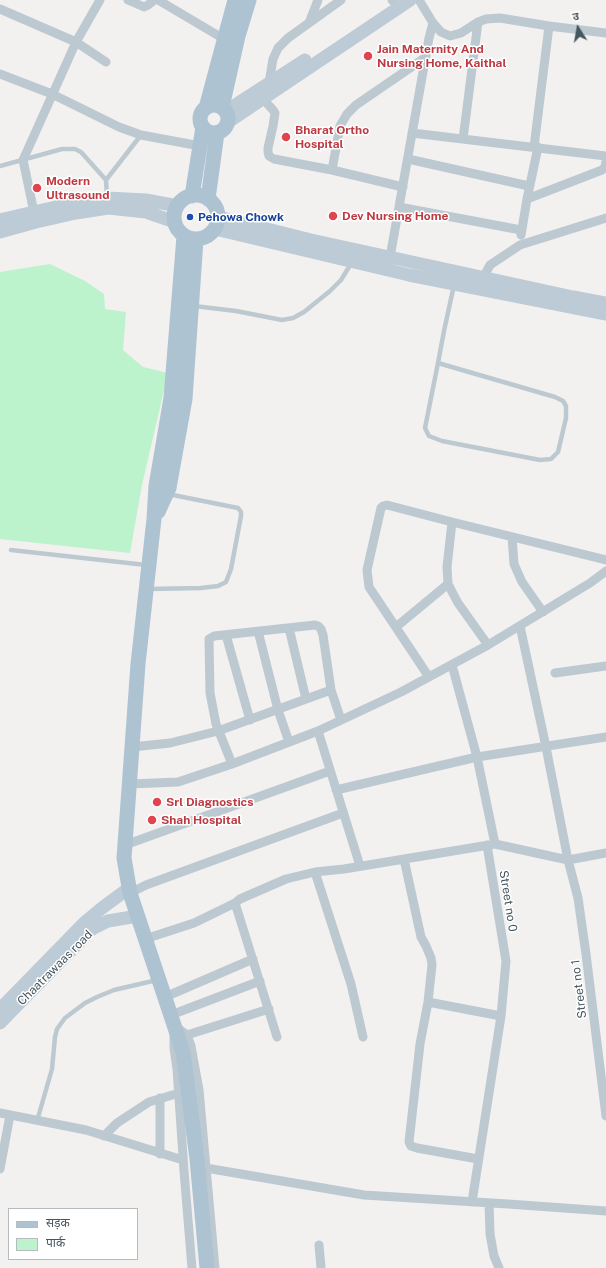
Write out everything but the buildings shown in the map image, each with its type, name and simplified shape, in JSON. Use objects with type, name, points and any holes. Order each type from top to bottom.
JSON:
[{"type":"main road","points":[[206,108],[235,0]]},
{"type":"main road","points":[[203,127],[212,133],[217,133],[226,127],[225,114],[238,36],[249,0]]},
{"type":"main road","points":[[225,114],[393,0]]},
{"type":"main road","points":[[225,114],[263,99],[410,0]]},
{"type":"main road","points":[[192,196],[203,127],[200,116],[206,108],[212,105],[217,105],[225,114]]},
{"type":"main road","points":[[208,199],[217,133]]},
{"type":"main road","points":[[192,196],[204,196],[212,201],[217,208],[217,223],[212,233],[204,238],[190,238],[180,233],[176,226],[174,217],[175,209],[181,201],[192,196]]},
{"type":"main road","points":[[0,232],[73,203],[108,203],[146,200],[178,206]]},
{"type":"main road","points":[[108,203],[146,212],[175,222]]},
{"type":"main road","points":[[0,220],[35,217]]},
{"type":"main road","points":[[217,223],[353,261],[389,264]]},
{"type":"main road","points":[[217,223],[311,240],[389,264],[456,278],[606,314]]},
{"type":"main road","points":[[190,238],[180,369],[171,398],[156,486],[147,589],[138,664],[124,858],[129,891],[165,997],[178,1026],[183,1052],[197,1159],[207,1268]]},
{"type":"main road","points":[[456,278],[483,278],[606,303]]},
{"type":"main road","points":[[154,519],[169,488],[185,399],[180,369]]},
{"type":"main road","points":[[0,1009],[84,923],[102,908],[129,891]]},
{"type":"main road","name":"Chaatrawaas road","points":[[0,1023],[92,929],[108,921],[138,916]]},
{"type":"street","points":[[35,217],[23,160],[76,42],[100,0]]},
{"type":"street","points":[[128,0],[144,7],[154,0]]},
{"type":"street","points":[[309,24],[318,0]]},
{"type":"street","points":[[269,83],[272,59],[278,48],[288,38],[341,0]]},
{"type":"street","points":[[419,0],[433,23],[441,32],[450,36],[461,33],[478,22],[486,19],[500,18],[606,33]]},
{"type":"street","points":[[163,1],[224,39]]},
{"type":"street","points":[[0,9],[76,42],[106,62]]},
{"type":"street","points":[[463,139],[478,22]]},
{"type":"street","points":[[389,264],[433,23]]},
{"type":"street","points":[[520,245],[521,230],[536,147],[549,26]]},
{"type":"street","points":[[332,170],[340,126],[347,114],[356,105],[426,57]]},
{"type":"street","points":[[0,74],[52,94],[119,127],[140,134],[200,146]]},
{"type":"street","points":[[263,99],[274,113],[273,126],[268,148],[269,156],[274,159],[332,170],[403,187]]},
{"type":"street","points":[[412,133],[606,156]]},
{"type":"street","points":[[408,159],[530,186]]},
{"type":"street","points":[[527,199],[602,170],[606,161]]},
{"type":"street","points":[[399,207],[521,230]]},
{"type":"street","points":[[483,278],[490,265],[520,245],[606,218]]},
{"type":"street","points":[[429,677],[369,587],[367,570],[381,508],[383,506],[387,505],[606,560]]},
{"type":"street","points":[[452,522],[447,567],[448,584],[458,602],[488,646]]},
{"type":"street","points":[[512,537],[514,564],[522,582],[543,612]]},
{"type":"street","points":[[130,784],[178,782],[232,764],[318,731],[401,692],[488,646],[590,583],[606,571]]},
{"type":"street","points":[[396,627],[448,584]]},
{"type":"street","points":[[232,764],[218,731],[210,693],[209,639],[214,636],[315,625],[318,626],[321,629],[331,690],[341,720]]},
{"type":"street","name":"Street no 1","points":[[520,626],[568,860],[578,898],[606,1116]]},
{"type":"street","points":[[289,628],[306,699]]},
{"type":"street","points":[[258,631],[278,710],[289,742]]},
{"type":"street","points":[[226,635],[250,720]]},
{"type":"street","name":"Street no 0","points":[[452,665],[477,757],[491,845],[506,961],[501,1016],[472,1202]]},
{"type":"street","points":[[554,673],[606,666]]},
{"type":"street","points":[[132,747],[170,743],[218,731],[331,690]]},
{"type":"street","points":[[318,731],[360,866]]},
{"type":"street","points":[[336,790],[477,757],[606,737]]},
{"type":"street","points":[[125,845],[330,771]]},
{"type":"street","points":[[129,891],[343,813]]},
{"type":"street","points":[[146,939],[194,923],[235,903],[240,899],[286,879],[315,872],[491,845],[568,860],[606,853]]},
{"type":"street","points":[[404,859],[421,937],[431,958],[432,965],[428,1002],[420,1044],[409,1142],[410,1146],[417,1148],[478,1159]]},
{"type":"street","points":[[315,872],[351,984],[363,1037]]},
{"type":"street","points":[[235,903],[277,1037]]},
{"type":"street","points":[[165,997],[253,959]]},
{"type":"street","points":[[178,1026],[260,981]]},
{"type":"street","points":[[428,1002],[501,1016]]},
{"type":"street","points":[[178,1026],[269,1009]]},
{"type":"street","points":[[178,1026],[174,1048],[179,1093],[192,1268]]},
{"type":"street","points":[[178,1026],[192,1046],[199,1090],[215,1268]]},
{"type":"street","points":[[104,1136],[117,1122],[149,1102],[179,1093]]},
{"type":"street","points":[[160,1098],[160,1154]]},
{"type":"street","points":[[0,1113],[86,1130],[183,1160]]},
{"type":"street","points":[[0,1169],[10,1115]]},
{"type":"street","points":[[206,1168],[364,1195],[489,1202],[606,1211]]},
{"type":"street","points":[[489,1202],[490,1234],[494,1256],[499,1268]]},
{"type":"street","points":[[319,1245],[321,1268]]},
{"type":"lane","points":[[106,180],[140,134]]},
{"type":"lane","points":[[0,166],[62,148],[75,149],[81,152],[106,180],[108,203]]},
{"type":"lane","points":[[185,305],[282,320],[293,318],[304,312],[330,291],[341,280],[353,261]]},
{"type":"lane","points":[[438,363],[554,397],[563,401],[566,406],[566,418],[558,452],[551,459],[540,460],[442,441],[429,436],[425,428],[438,363],[456,278]]},
{"type":"lane","points":[[147,589],[201,588],[218,586],[226,582],[231,569],[241,516],[241,512],[238,508],[166,494]]},
{"type":"lane","points":[[11,550],[149,566]]},
{"type":"lane","points":[[37,1121],[52,1069],[57,1029],[66,1018],[85,1003],[97,997],[114,990],[159,979]]},
{"type":"green space","points":[[50,264],[85,281],[104,294],[105,309],[126,312],[123,350],[143,367],[168,373],[142,485],[130,553],[0,539],[0,272]]},
{"type":"place","name":"Jain Maternity And Nursing Home, Kaithal","points":[[368,56]]},
{"type":"place","name":"Bharat Ortho Hospital","points":[[286,137]]},
{"type":"place","name":"Modern Ultrasound","points":[[37,188]]},
{"type":"place","name":"Dev Nursing Home","points":[[333,216]]},
{"type":"place","name":"Pehowa Chowk","points":[[190,217]]},
{"type":"place","name":"Srl Diagnostics","points":[[157,802]]},
{"type":"place","name":"Shah Hospital","points":[[152,820]]}]
